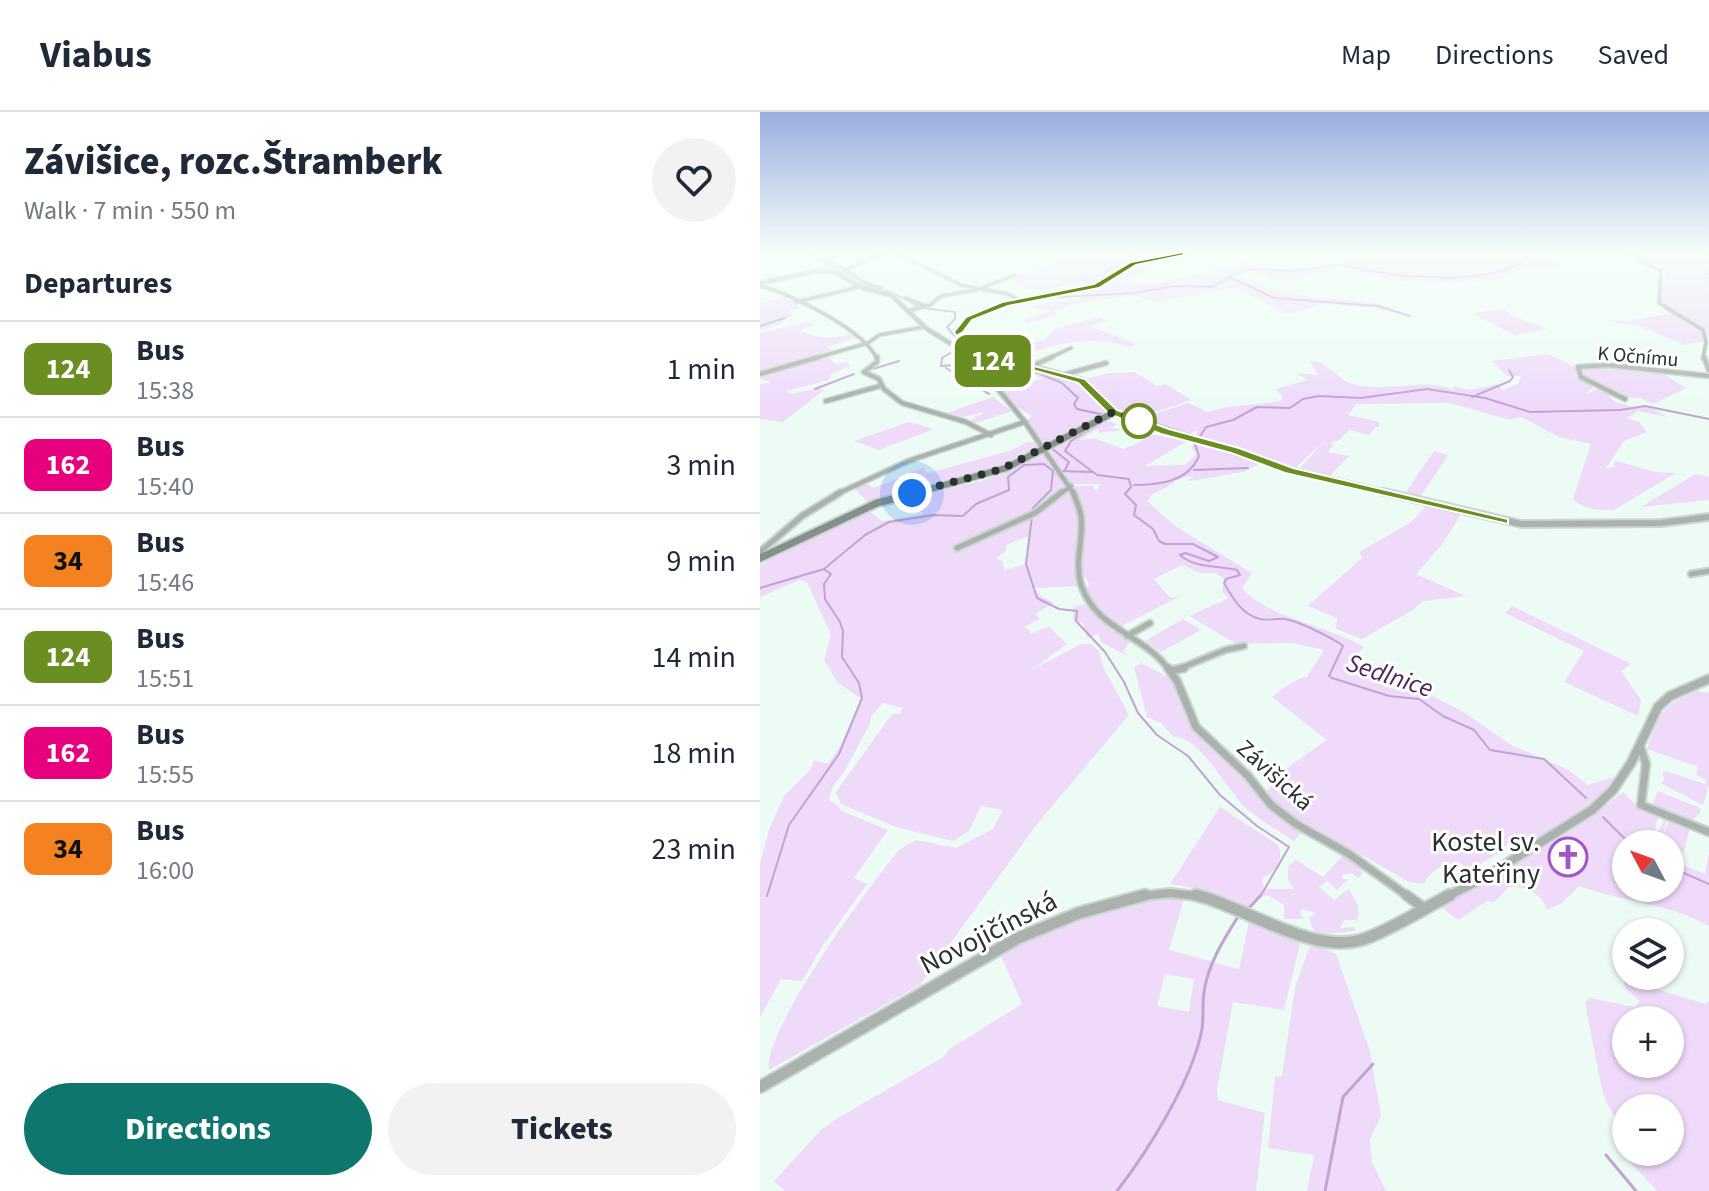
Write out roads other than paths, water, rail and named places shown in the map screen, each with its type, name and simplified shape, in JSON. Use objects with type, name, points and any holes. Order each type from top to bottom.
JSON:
[{"type":"main road","points":[[760,558],[868,507],[976,478],[1045,449],[1110,414],[1086,383],[1030,367],[986,359],[962,348],[958,331],[965,321],[1010,303]]},
{"type":"street","points":[[799,303],[850,329],[868,343],[877,356],[877,362],[864,372],[879,379],[880,386],[887,394],[909,405],[961,420],[991,435]]},
{"type":"street","points":[[899,303],[924,327],[962,348]]},
{"type":"street","points":[[916,303],[923,307]]},
{"type":"street","points":[[907,311],[929,303]]},
{"type":"street","name":"K Očnímu","points":[[1625,399],[1581,377],[1578,367],[1608,365],[1709,373],[1703,360],[1706,342],[1703,330],[1661,303]]},
{"type":"street","points":[[760,374],[868,343],[879,335],[924,327]]},
{"type":"street","points":[[1030,367],[1071,348]]},
{"type":"street","points":[[1059,376],[1106,363]]},
{"type":"street","points":[[957,548],[1035,513],[1071,486],[993,383],[998,375],[998,366]]},
{"type":"street","points":[[826,401],[880,386]]},
{"type":"street","points":[[1110,414],[1289,470],[1521,524],[1661,523],[1709,517]]},
{"type":"street","points":[[760,552],[798,517],[840,493],[934,452],[1025,422]]},
{"type":"street","name":"Závišická","points":[[1071,486],[1081,516],[1077,566],[1082,587],[1093,607],[1110,626],[1144,645],[1170,671],[1196,727],[1248,776],[1271,805],[1296,824],[1429,906]]},
{"type":"street","points":[[1691,574],[1709,571]]},
{"type":"street","points":[[1127,636],[1150,623]]},
{"type":"street","points":[[1170,671],[1187,668],[1225,649],[1244,646]]},
{"type":"street","name":"Novojičínská","points":[[760,1087],[1018,938],[1056,920],[1089,910],[1147,896],[1186,893],[1323,941],[1340,943],[1366,939],[1511,862],[1592,810],[1613,790],[1661,704],[1706,683]]},
{"type":"street","points":[[1640,746],[1647,769],[1639,797],[1641,805],[1709,832]]},
{"type":"waterway","name":"Sedlnice","points":[[913,303],[918,306]]},
{"type":"waterway","points":[[1344,303],[1378,306],[1410,316]]},
{"type":"waterway","name":"Sedlnice","points":[[924,308],[955,312],[955,319],[947,327],[963,346]]},
{"type":"waterway","points":[[760,326],[785,318]]},
{"type":"waterway","name":"Sedlnice","points":[[957,349],[942,358],[941,366],[995,362]]},
{"type":"waterway","points":[[873,369],[899,361]]},
{"type":"waterway","points":[[946,368],[989,394]]},
{"type":"waterway","name":"Sedlnice","points":[[1028,369],[1062,383],[1078,398],[1074,404],[1077,409],[1105,415]]},
{"type":"waterway","points":[[1474,396],[1510,381],[1513,377],[1509,370]]},
{"type":"waterway","points":[[815,389],[854,374]]},
{"type":"waterway","points":[[1199,438],[1206,427],[1233,420],[1257,407],[1290,408],[1303,399],[1319,396],[1361,398],[1427,389],[1474,396]]},
{"type":"waterway","points":[[1474,396],[1530,412],[1620,410],[1645,406],[1709,419]]},
{"type":"waterway","name":"Sedlnice","points":[[1093,472],[1065,451],[1071,441],[1107,419]]},
{"type":"waterway","points":[[1134,485],[1163,483],[1188,472],[1199,456],[1194,442]]},
{"type":"waterway","points":[[1050,447],[1069,462],[1065,470]]},
{"type":"waterway","points":[[760,588],[824,569],[865,535],[889,522],[933,515],[963,516],[976,504],[1009,490],[1008,477],[1024,465],[1044,464],[1053,471],[1051,490],[1033,508],[1026,564],[1037,598],[1059,609],[1077,611],[1076,621],[1105,652],[1124,682],[1138,713],[1157,735],[1188,756],[1220,795],[1257,826],[1289,847],[1260,897]]},
{"type":"waterway","points":[[1194,470],[1248,468]]},
{"type":"waterway","points":[[1059,471],[1093,472]]},
{"type":"waterway","name":"Sedlnice","points":[[1093,472],[1129,479],[1131,487],[1125,494],[1136,505],[1134,515],[1153,529],[1159,541],[1165,544],[1193,544],[1218,557],[1209,561],[1185,553],[1180,555],[1200,565],[1237,570],[1240,575],[1226,579],[1224,583],[1248,614],[1263,620],[1291,620],[1343,646],[1329,676],[1332,678],[1389,696],[1419,699],[1443,716],[1474,730],[1490,750],[1544,759],[1586,798]]},
{"type":"waterway","points":[[767,896],[789,825],[839,754],[862,698],[859,683],[842,657],[843,631],[840,622],[825,599],[824,584],[831,574],[825,570]]},
{"type":"waterway","name":"Sedlnice","points":[[1603,817],[1616,830]]},
{"type":"waterway","name":"Sedlnice","points":[[1684,873],[1709,884]]},
{"type":"waterway","points":[[1248,909],[1261,895]]},
{"type":"waterway","points":[[1117,1191],[1155,1135],[1189,1070],[1202,1029],[1203,997],[1209,972],[1239,915]]},
{"type":"waterway","points":[[1325,1191],[1343,1097],[1373,1064]]},
{"type":"waterway","points":[[1606,1155],[1636,1191]]},
{"type":"place","name":"Kostel sv. Kateřiny","points":[[1568,857]]}]
